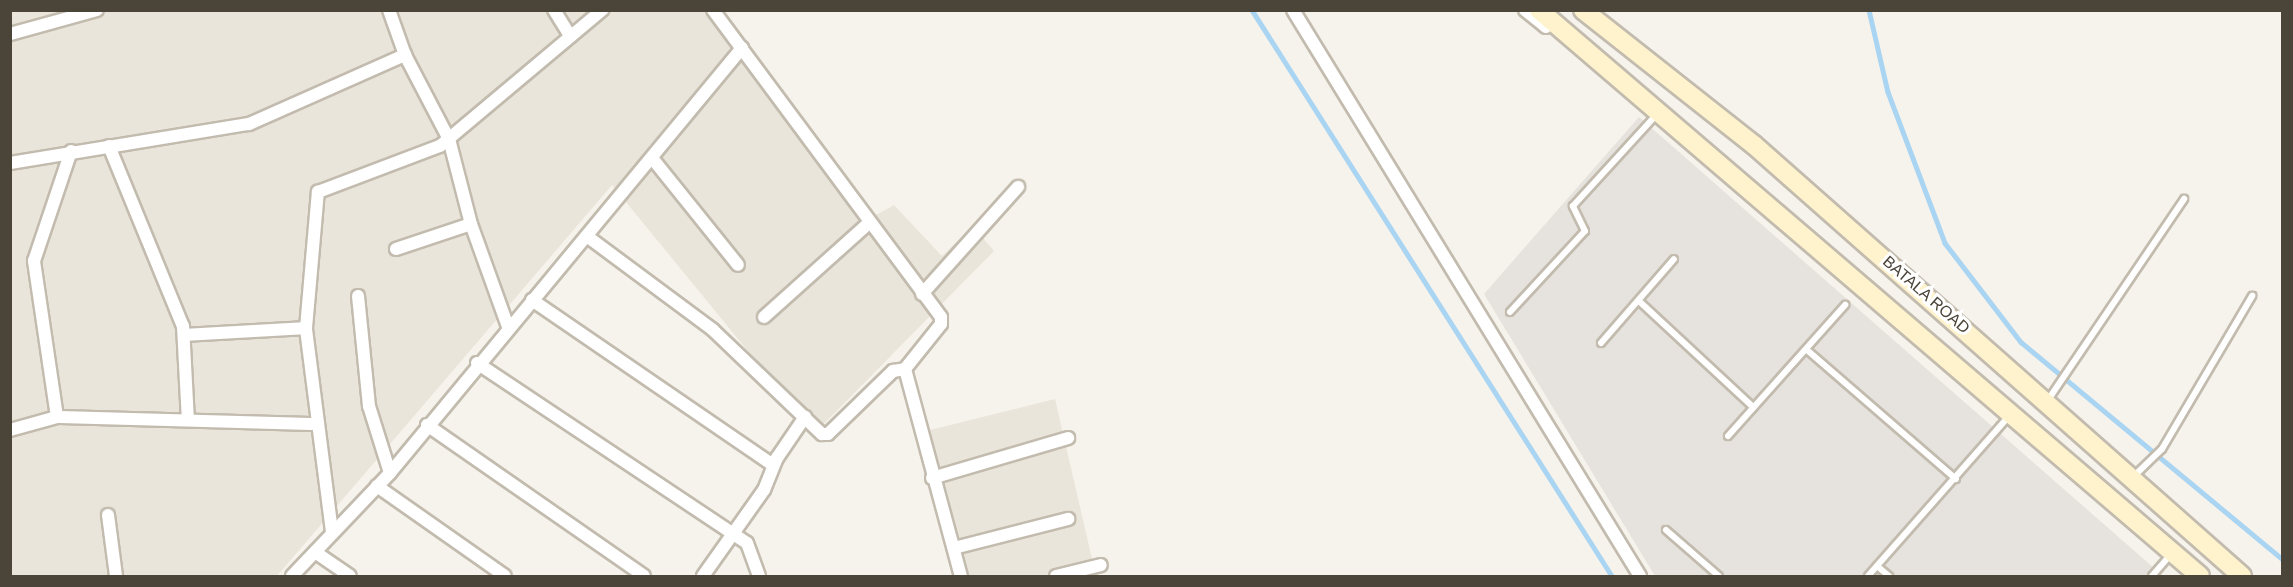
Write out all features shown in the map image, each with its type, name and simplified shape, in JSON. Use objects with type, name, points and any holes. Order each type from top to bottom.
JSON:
[{"type":"main road","name":"BATALA ROAD","points":[[1583,10],[1599,17],[1737,131],[2242,576]]},
{"type":"main road","points":[[1536,12],[1579,43],[1661,111],[2008,417],[2200,576]]},
{"type":"street","points":[[10,34],[97,10]]},
{"type":"street","points":[[389,10],[405,55],[449,139],[471,224],[508,327]]},
{"type":"street","points":[[554,10],[570,36]]},
{"type":"street","points":[[332,532],[314,424],[306,328],[318,192],[449,139],[602,10]]},
{"type":"street","points":[[588,237],[713,330],[805,417],[828,434],[893,371],[905,369],[941,324],[870,222],[713,10]]},
{"type":"street","points":[[1293,10],[1640,576]]},
{"type":"street","points":[[292,576],[390,473],[477,363],[588,237],[742,48]]},
{"type":"street","points":[[10,163],[71,151],[249,124],[405,55]]},
{"type":"street","points":[[109,146],[185,335],[188,420]]},
{"type":"street","points":[[57,417],[34,261],[71,151]]},
{"type":"street","points":[[652,158],[738,265]]},
{"type":"street","points":[[922,294],[1018,187]]},
{"type":"street","points":[[764,317],[870,222]]},
{"type":"street","points":[[396,249],[471,224]]},
{"type":"street","points":[[358,296],[369,406],[390,473]]},
{"type":"street","points":[[532,300],[773,465]]},
{"type":"street","points":[[185,335],[306,328]]},
{"type":"street","points":[[477,363],[751,548],[759,576]]},
{"type":"street","points":[[905,369],[932,478],[962,576]]},
{"type":"street","points":[[10,430],[57,417],[314,424]]},
{"type":"street","points":[[703,576],[764,490],[773,465],[805,417]]},
{"type":"street","points":[[427,425],[644,576]]},
{"type":"street","points":[[932,478],[1068,438]]},
{"type":"street","points":[[377,486],[505,576]]},
{"type":"street","points":[[108,514],[116,576]]},
{"type":"street","points":[[954,548],[1068,519]]},
{"type":"street","points":[[315,552],[350,576]]},
{"type":"street","points":[[1056,576],[1101,565]]},
{"type":"lane","points":[[1510,312],[1585,231],[1574,206],[1661,111]]},
{"type":"lane","points":[[2045,403],[2184,199]]},
{"type":"lane","points":[[1601,343],[1674,259]]},
{"type":"lane","points":[[2132,478],[2152,465],[2252,296]]},
{"type":"lane","points":[[1639,301],[1754,407]]},
{"type":"lane","points":[[1728,436],[1845,305]]},
{"type":"lane","points":[[1807,350],[1956,479]]},
{"type":"lane","points":[[1868,576],[1956,479],[2008,417]]},
{"type":"lane","points":[[1666,530],[1719,576]]},
{"type":"lane","points":[[2152,576],[2171,554]]},
{"type":"lane","points":[[1877,566],[1889,576]]},
{"type":"shaded area","points":[[10,11],[718,11],[869,219],[894,205],[942,256],[973,226],[994,251],[815,433],[612,185],[277,576],[11,576]]},
{"type":"shaded area","points":[[1639,117],[2163,576],[1655,576],[1484,294]]},
{"type":"shaded area","points":[[1055,399],[1096,576],[958,576],[922,432]]},
{"type":"waterway","points":[[1252,10],[1612,576]]},
{"type":"waterway","points":[[1869,10],[1888,92],[1945,243],[2021,342],[2282,559]]}]
